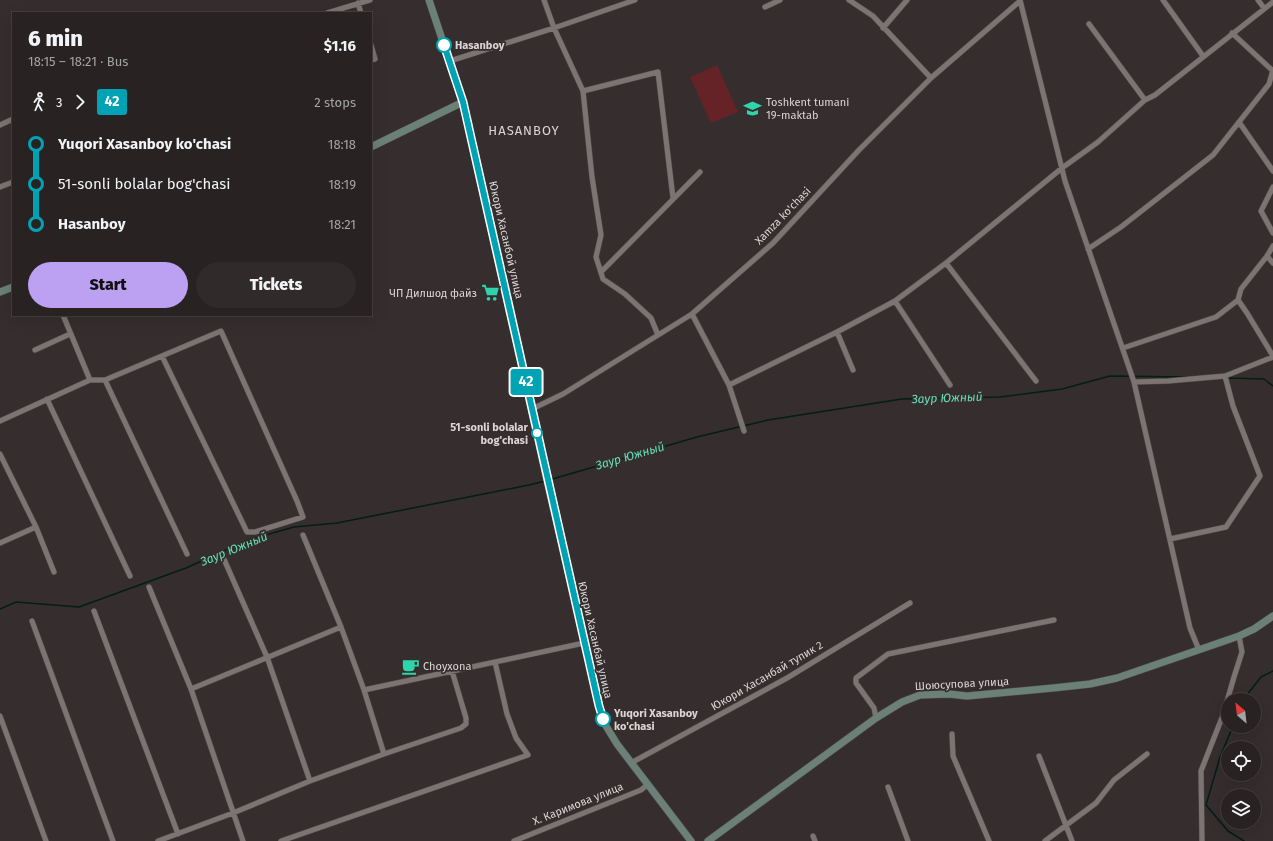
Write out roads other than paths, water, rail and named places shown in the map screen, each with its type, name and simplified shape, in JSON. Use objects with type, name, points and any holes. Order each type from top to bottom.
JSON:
[{"type":"street","points":[[331,12],[370,0]]},
{"type":"street","name":"Юкори Хасанбой улица","points":[[429,0],[463,102],[549,489]]},
{"type":"street","points":[[544,0],[554,28],[583,90],[592,177],[601,235],[596,257],[603,279],[624,294],[651,318],[658,335]]},
{"type":"street","points":[[450,61],[554,28],[634,0]]},
{"type":"street","points":[[765,7],[780,0]]},
{"type":"street","points":[[849,0],[873,16],[931,78]]},
{"type":"street","points":[[883,28],[907,0]]},
{"type":"street","points":[[1164,0],[1203,56]]},
{"type":"street","points":[[1258,0],[1264,8]]},
{"type":"street","points":[[1020,1],[1062,168],[1134,382],[1190,628],[1199,650]]},
{"type":"street","name":"Xamza ko'chasi","points":[[532,409],[563,394],[692,314],[773,243],[859,150],[931,78],[1020,1]]},
{"type":"street","points":[[729,385],[837,332],[895,301],[946,263],[1062,168],[1098,142],[1145,100],[1155,95],[1273,2]]},
{"type":"street","points":[[358,3],[361,12]]},
{"type":"street","points":[[1089,24],[1145,100]]},
{"type":"street","points":[[1088,249],[1121,227],[1213,154],[1269,84],[1273,70],[1232,33]]},
{"type":"street","points":[[372,48],[375,59],[372,60]]},
{"type":"street","points":[[583,90],[658,72],[674,198]]},
{"type":"street","points":[[372,147],[463,102]]},
{"type":"street","points":[[0,125],[12,119]]},
{"type":"street","points":[[1239,122],[1273,172]]},
{"type":"street","points":[[601,272],[700,172]]},
{"type":"street","points":[[0,187],[12,182]]},
{"type":"street","points":[[1273,187],[1261,211],[1273,233]]},
{"type":"street","points":[[1123,348],[1216,317],[1238,300],[1241,289],[1273,246]]},
{"type":"street","points":[[1267,256],[1273,263]]},
{"type":"street","points":[[946,263],[1036,381]]},
{"type":"street","points":[[0,292],[12,287]]},
{"type":"street","points":[[1134,382],[1168,381],[1225,376],[1273,356],[1238,300]]},
{"type":"street","points":[[895,301],[950,385]]},
{"type":"street","points":[[692,314],[729,385],[744,431]]},
{"type":"street","points":[[63,316],[90,380]]},
{"type":"street","points":[[0,420],[90,380],[105,380],[221,331],[303,517],[255,532],[247,532],[162,356]]},
{"type":"street","points":[[837,332],[853,370]]},
{"type":"street","points":[[35,350],[70,334]]},
{"type":"street","points":[[1170,539],[1226,527],[1260,476],[1233,406],[1225,376]]},
{"type":"street","points":[[105,380],[187,554]]},
{"type":"street","points":[[48,399],[130,576]]},
{"type":"street","points":[[0,454],[36,527],[54,572]]},
{"type":"street","points":[[0,472],[7,468]]},
{"type":"street","name":"Юкори Хасанбай улица","points":[[549,489],[603,719],[613,738],[631,763],[691,841]]},
{"type":"street","points":[[0,543],[36,527]]},
{"type":"street","points":[[303,535],[341,627],[364,690],[384,754]]},
{"type":"street","points":[[223,557],[267,657],[310,781]]},
{"type":"street","points":[[149,587],[192,689],[243,841]]},
{"type":"street","name":"Юкори Хасанбай тупик 2","points":[[631,763],[787,678],[910,603]]},
{"type":"street","points":[[94,610],[178,834]]},
{"type":"street","name":"Шоюсупова улица","points":[[708,841],[876,718],[902,702],[920,695],[949,694],[967,696],[1090,684],[1117,678],[1239,636],[1254,629],[1273,616]]},
{"type":"street","points":[[32,620],[113,841]]},
{"type":"street","points":[[876,718],[874,708],[856,683],[856,678],[888,654],[1054,620]]},
{"type":"street","points":[[192,689],[341,627]]},
{"type":"street","points":[[1202,841],[1201,771],[1223,715],[1242,652],[1239,636]]},
{"type":"street","points":[[364,690],[584,643]]},
{"type":"street","points":[[281,841],[528,755],[516,738],[506,714],[495,662]]},
{"type":"street","points":[[158,841],[233,813],[310,781],[461,728],[466,724],[466,718],[452,672]]},
{"type":"street","points":[[0,716],[46,841]]},
{"type":"street","points":[[952,734],[954,756],[989,841]]},
{"type":"street","points":[[1045,841],[1096,803],[1114,780],[1147,754]]},
{"type":"street","points":[[1039,756],[1072,841]]},
{"type":"street","name":"Х. Каримова улица","points":[[514,841],[641,790],[648,785]]},
{"type":"street","points":[[888,787],[908,841]]},
{"type":"waterway","name":"Заур Южный","points":[[549,480],[697,437],[768,420],[902,399],[1000,397],[1062,389],[1110,376],[1187,377]]},
{"type":"waterway","name":"Заур Южный","points":[[1227,378],[1264,379],[1273,386]]},
{"type":"waterway","name":"Заур Южный","points":[[0,609],[16,602],[79,607],[186,568],[248,540],[294,527],[337,523],[545,481]]},
{"type":"waterway","name":"Hasanboy","points":[[1248,693],[1261,677],[1273,671]]},
{"type":"waterway","name":"Hasanboy","points":[[1230,733],[1220,757],[1206,805],[1228,831],[1244,841]]},
{"type":"place","name":"Hasanboy","points":[[444,45]]},
{"type":"place","name":"Toshkent tumani 19-maktab","points":[[753,108]]},
{"type":"place","name":"ЧП Дилшод файз","points":[[490,293]]},
{"type":"place","name":"51-sonli bolalar bog'chasi","points":[[537,433]]},
{"type":"place","name":"Choyxona","points":[[410,666]]},
{"type":"place","name":"Yuqori Xasanboy ko'chasi","points":[[603,719]]},
{"type":"district","name":"HASANBOY","points":[[524,130]]}]
